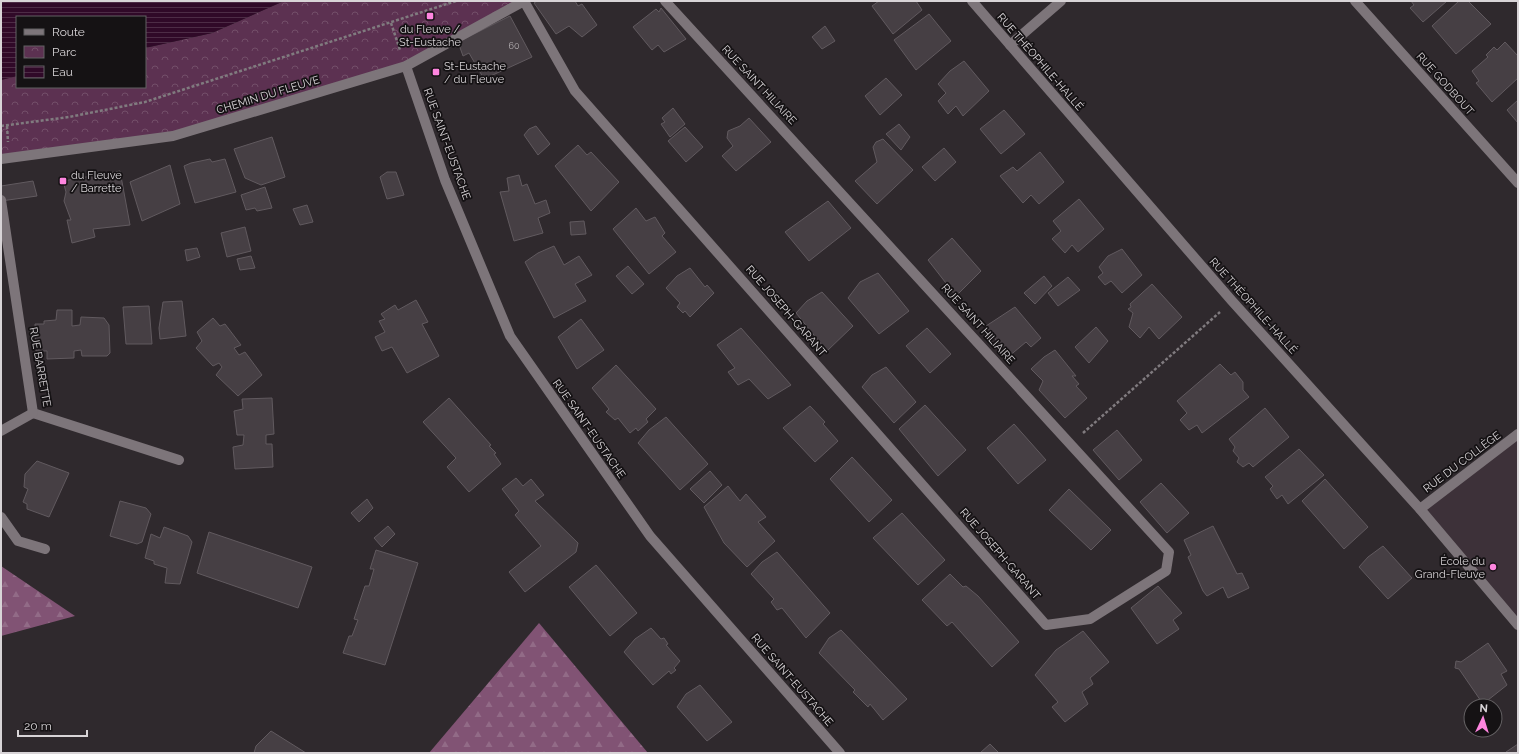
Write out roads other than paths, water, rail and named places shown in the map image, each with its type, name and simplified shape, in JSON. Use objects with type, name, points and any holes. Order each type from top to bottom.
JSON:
[{"type":"street","name":"CHEMIN DU FLEUVE","points":[[1,159],[173,136],[406,66],[524,1]]},
{"type":"street","name":"RUE JOSEPH-GARANT","points":[[524,1],[575,91],[1046,625]]},
{"type":"street","name":"RUE SAINT HILIAIRE","points":[[665,1],[1169,552],[1166,571],[1090,619],[1046,625]]},
{"type":"street","name":"RUE THÉOPHILE-HALLÉ","points":[[972,1],[1232,301],[1420,509],[1518,625]]},
{"type":"street","points":[[1010,45],[1062,1]]},
{"type":"street","name":"RUE GODBOUT","points":[[1354,1],[1518,183]]},
{"type":"street","name":"RUE SAINT-EUSTACHE","points":[[406,66],[445,180],[510,336],[650,536],[840,753]]},
{"type":"street","name":"RUE BARRETTE","points":[[1,200],[33,413],[179,460]]},
{"type":"street","points":[[1,431],[33,413]]},
{"type":"street","name":"RUE DU COLLÈGE","points":[[1420,509],[1518,434]]},
{"type":"street","points":[[1,517],[18,541],[45,549]]},
{"type":"water","points":[[1,1],[284,1],[212,33],[146,48],[146,16],[16,16],[16,76],[1,80]]},
{"type":"place","name":"du Fleuve / St-Eustache","points":[[430,16]]},
{"type":"place","name":"St-Eustache / du Fleuve","points":[[436,72]]},
{"type":"place","name":"du Fleuve / Barrette","points":[[63,181]]},
{"type":"place","name":"École du Grand-Fleuve","points":[[1493,567]]}]
